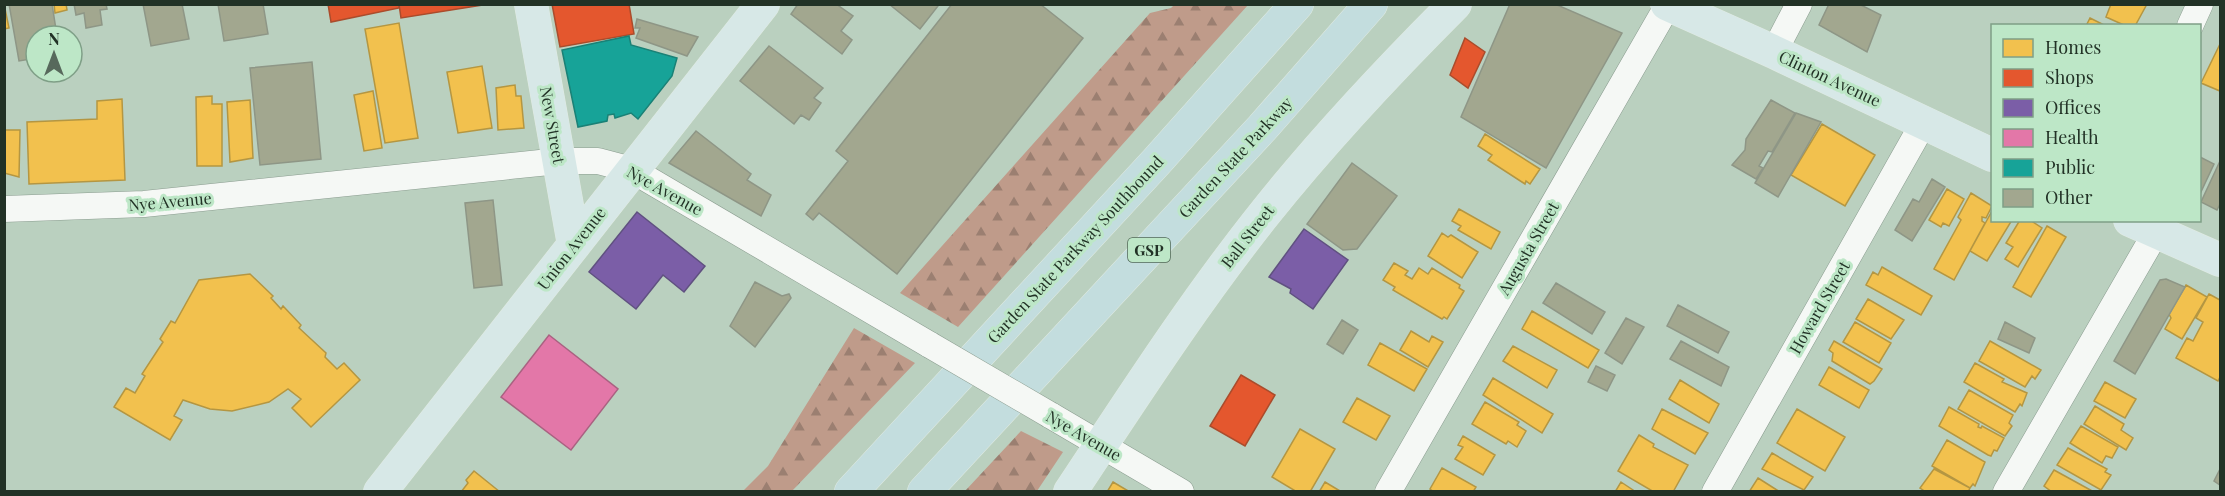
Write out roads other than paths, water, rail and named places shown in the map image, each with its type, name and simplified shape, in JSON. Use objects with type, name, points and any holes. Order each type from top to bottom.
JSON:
[{"type":"highway","name":"Garden State Parkway Southbound","points":[[851,492],[1157,161],[1297,4]]},
{"type":"highway","name":"Garden State Parkway","points":[[924,492],[1262,128],[1371,4]]},
{"type":"main road","name":"New Street","points":[[531,4],[574,245]]},
{"type":"main road","name":"Union Avenue","points":[[380,492],[763,4]]},
{"type":"main road","name":"Ball Street","points":[[1070,492],[1175,334],[1264,214],[1355,107],[1455,4]]},
{"type":"main road","name":"Clinton Avenue","points":[[1668,5],[1774,52],[1991,155]]},
{"type":"main road","points":[[2143,227],[2220,260]]},
{"type":"street","points":[[1774,52],[1799,4]]},
{"type":"street","points":[[2191,24],[2200,4]]},
{"type":"street","name":"Augusta Street","points":[[1388,492],[1668,5]]},
{"type":"street","name":"Howard Street","points":[[1715,492],[1924,123]]},
{"type":"street","name":"Nye Avenue","points":[[4,209],[144,204],[559,161],[598,161],[632,170],[1181,492]]},
{"type":"street","points":[[2006,492],[2143,227]]}]
